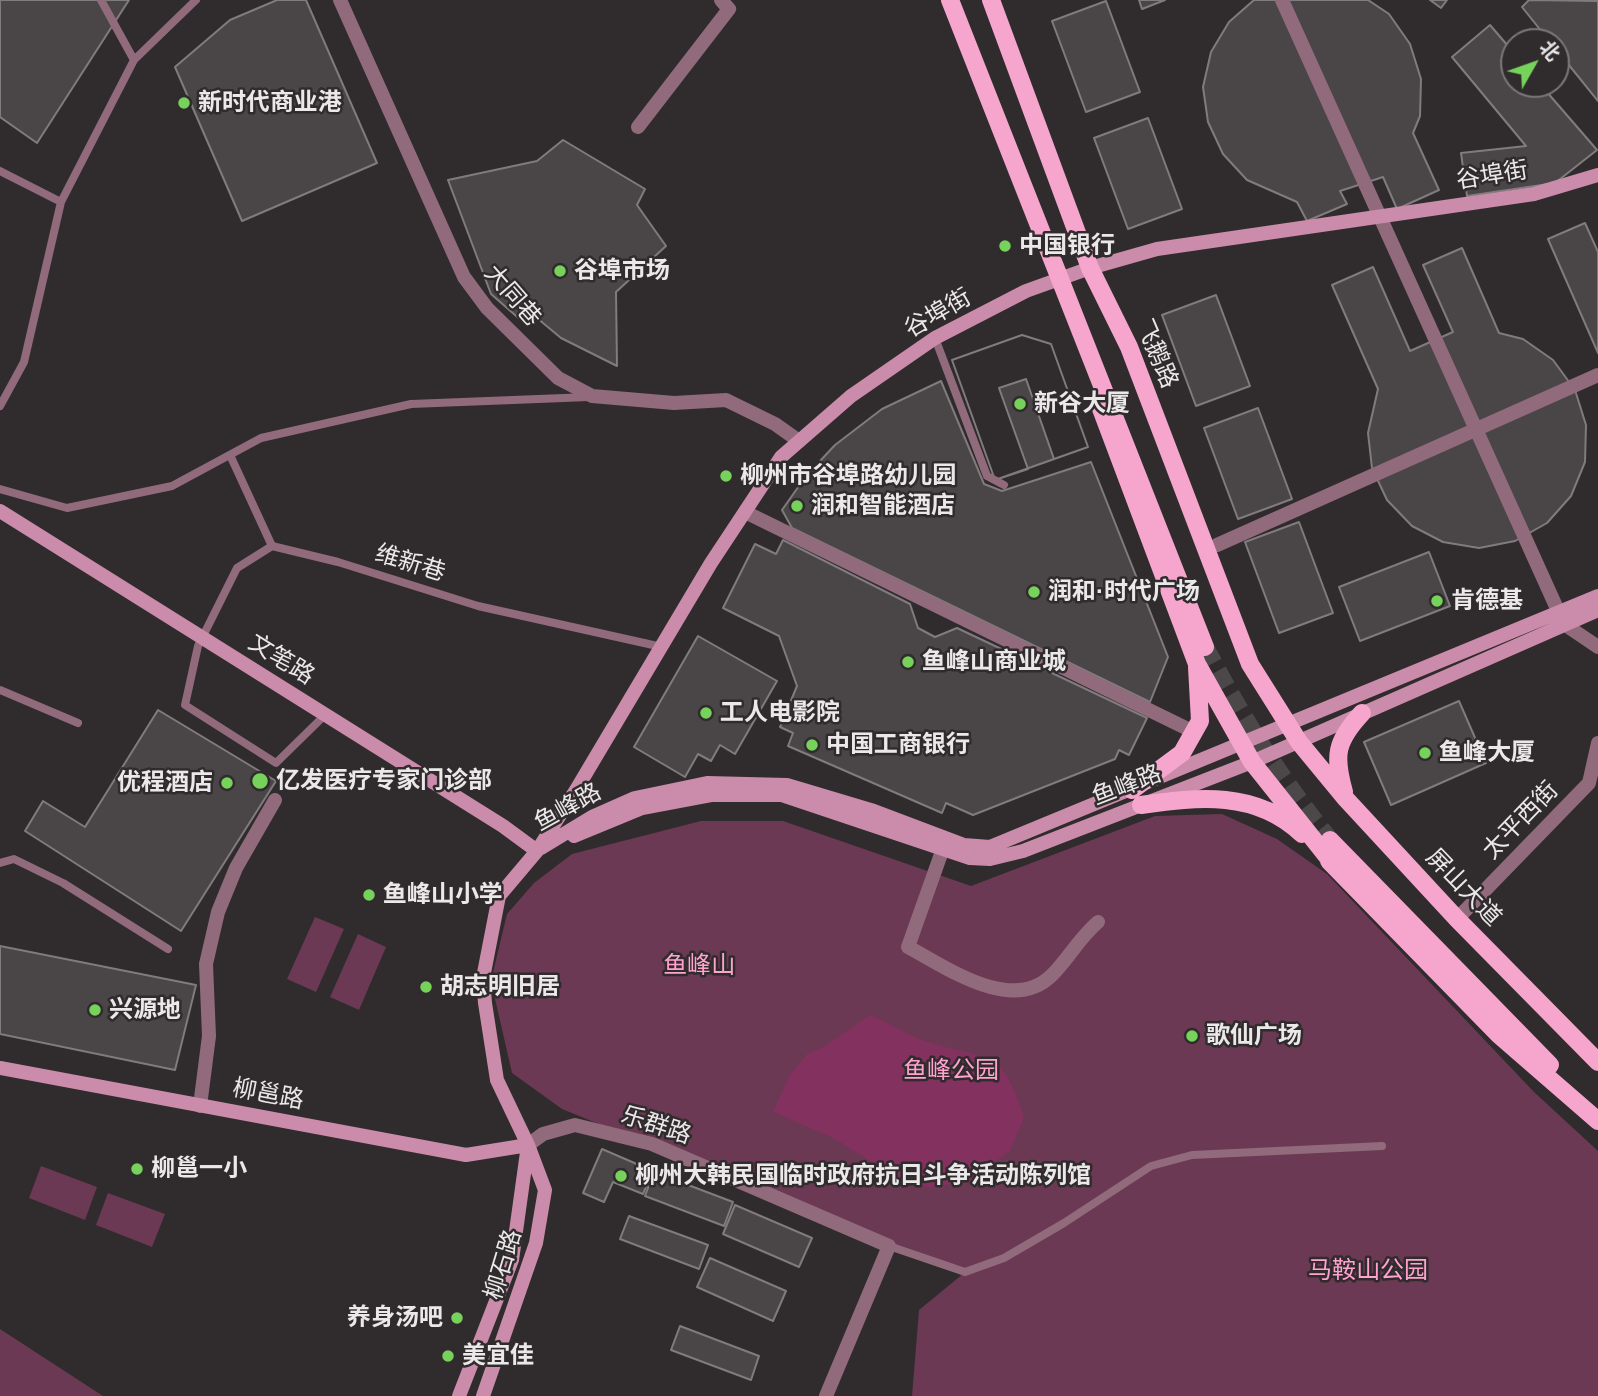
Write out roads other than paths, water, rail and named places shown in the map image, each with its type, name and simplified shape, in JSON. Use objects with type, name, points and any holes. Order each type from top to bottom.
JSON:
[{"type":"main road","points":[[950,0],[1205,647]]},
{"type":"main road","name":"飞鹅路","points":[[990,0],[1090,268],[1129,348],[1250,664],[1299,742]]},
{"type":"main road","points":[[1061,279],[1113,445],[1197,664],[1252,762],[1337,869]]},
{"type":"main road","points":[[1136,798],[1182,752],[1200,722],[1197,664]]},
{"type":"main road","points":[[1346,799],[1336,764],[1348,728],[1362,713]]},
{"type":"main road","name":"屏山大道","points":[[1299,742],[1346,799],[1458,919],[1598,1062]]},
{"type":"main road","points":[[1136,798],[1216,797],[1254,804],[1294,827],[1499,1035],[1598,1121]]},
{"type":"main road","points":[[1329,840],[1598,1115]]},
{"type":"street","name":"大同巷","points":[[340,0],[464,278],[487,308],[558,378],[592,396],[674,403],[726,400],[775,424],[799,441]]},
{"type":"street","points":[[638,127],[729,9],[721,0]]},
{"type":"street","points":[[1282,0],[1561,618],[1598,647]]},
{"type":"street","name":"谷埠街","points":[[537,850],[781,457],[851,396],[935,338],[1026,291],[1090,268],[1157,249],[1534,194],[1598,175]]},
{"type":"street","points":[[1217,545],[1598,375]]},
{"type":"street","name":"文笔路","points":[[0,511],[200,642],[326,715],[537,850]]},
{"type":"street","points":[[745,512],[1194,732]]},
{"type":"street","name":"鱼峰路","points":[[1136,798],[1252,762],[1299,742],[1561,618],[1598,596]]},
{"type":"street","name":"鱼峰路","points":[[537,850],[642,808],[710,795],[782,795],[945,844],[970,858],[990,859],[1023,851],[1287,723],[1561,618],[1598,610]]},
{"type":"street","name":"太平西街","points":[[1458,919],[1589,783],[1598,743]]},
{"type":"street","points":[[200,1106],[209,1036],[206,964],[218,912],[236,867],[275,800]]},
{"type":"street","points":[[945,844],[908,947],[969,980],[996,990],[1035,988],[1052,976],[1081,936],[1098,922]]},
{"type":"street","name":"柳石路","points":[[483,1396],[536,1243],[545,1190],[528,1145],[497,1080],[483,978],[499,896],[537,850]]},
{"type":"street","name":"柳邕路","points":[[0,1068],[466,1155],[528,1145]]},
{"type":"street","name":"乐群路","points":[[528,1145],[543,1134],[575,1125],[652,1144],[888,1246]]},
{"type":"street","name":"柳石路","points":[[459,1396],[512,1260],[528,1145]]},
{"type":"street","points":[[826,1396],[888,1246]]},
{"type":"lane","points":[[101,0],[134,60]]},
{"type":"lane","points":[[0,406],[24,362],[61,202],[134,60],[196,0]]},
{"type":"lane","points":[[0,171],[61,202]]},
{"type":"lane","points":[[935,338],[987,476],[1004,485]]},
{"type":"lane","points":[[0,489],[67,508],[172,486],[261,438],[411,404],[592,396]]},
{"type":"lane","points":[[230,455],[272,546],[237,568],[200,642],[185,705],[276,763],[326,715]]},
{"type":"lane","name":"维新巷","points":[[272,546],[338,562],[478,606],[662,648]]},
{"type":"lane","points":[[0,690],[78,723]]},
{"type":"lane","points":[[0,863],[13,859],[63,883],[168,949]]},
{"type":"lane","points":[[888,1246],[965,1272],[1016,1251],[1151,1166],[1192,1155],[1381,1146]]},
{"type":"tunnel","points":[[1205,647],[1263,747],[1330,840]]},
{"type":"place","name":"新时代商业港","points":[[184,103]]},
{"type":"place","name":"中国银行","points":[[1005,246]]},
{"type":"place","name":"谷埠市场","points":[[560,271]]},
{"type":"place","name":"新谷大厦","points":[[1020,404]]},
{"type":"place","name":"柳州市谷埠路幼儿园","points":[[726,476]]},
{"type":"place","name":"润和智能酒店","points":[[797,506]]},
{"type":"place","name":"润和·时代广场","points":[[1034,592]]},
{"type":"place","name":"肯德基","points":[[1437,601]]},
{"type":"place","name":"鱼峰山商业城","points":[[908,662]]},
{"type":"place","name":"工人电影院","points":[[706,713]]},
{"type":"place","name":"中国工商银行","points":[[812,745]]},
{"type":"place","name":"鱼峰大厦","points":[[1425,753]]},
{"type":"place","name":"亿发医疗专家门诊部","points":[[260,781]]},
{"type":"place","name":"优程酒店","points":[[227,783]]},
{"type":"place","name":"鱼峰山小学","points":[[369,895]]},
{"type":"place","name":"胡志明旧居","points":[[426,987]]},
{"type":"place","name":"兴源地","points":[[95,1010]]},
{"type":"place","name":"歌仙广场","points":[[1192,1036]]},
{"type":"place","name":"柳邕一小","points":[[137,1169]]},
{"type":"place","name":"柳州大韩民国临时政府抗日斗争活动陈列馆","points":[[621,1176]]},
{"type":"place","name":"养身汤吧","points":[[457,1318]]},
{"type":"place","name":"美宜佳","points":[[448,1356]]},
{"type":"park label","name":"鱼峰山","points":[[699,966]]},
{"type":"park label","name":"鱼峰公园","points":[[951,1071]]},
{"type":"park label","name":"马鞍山公园","points":[[1368,1271]]}]
